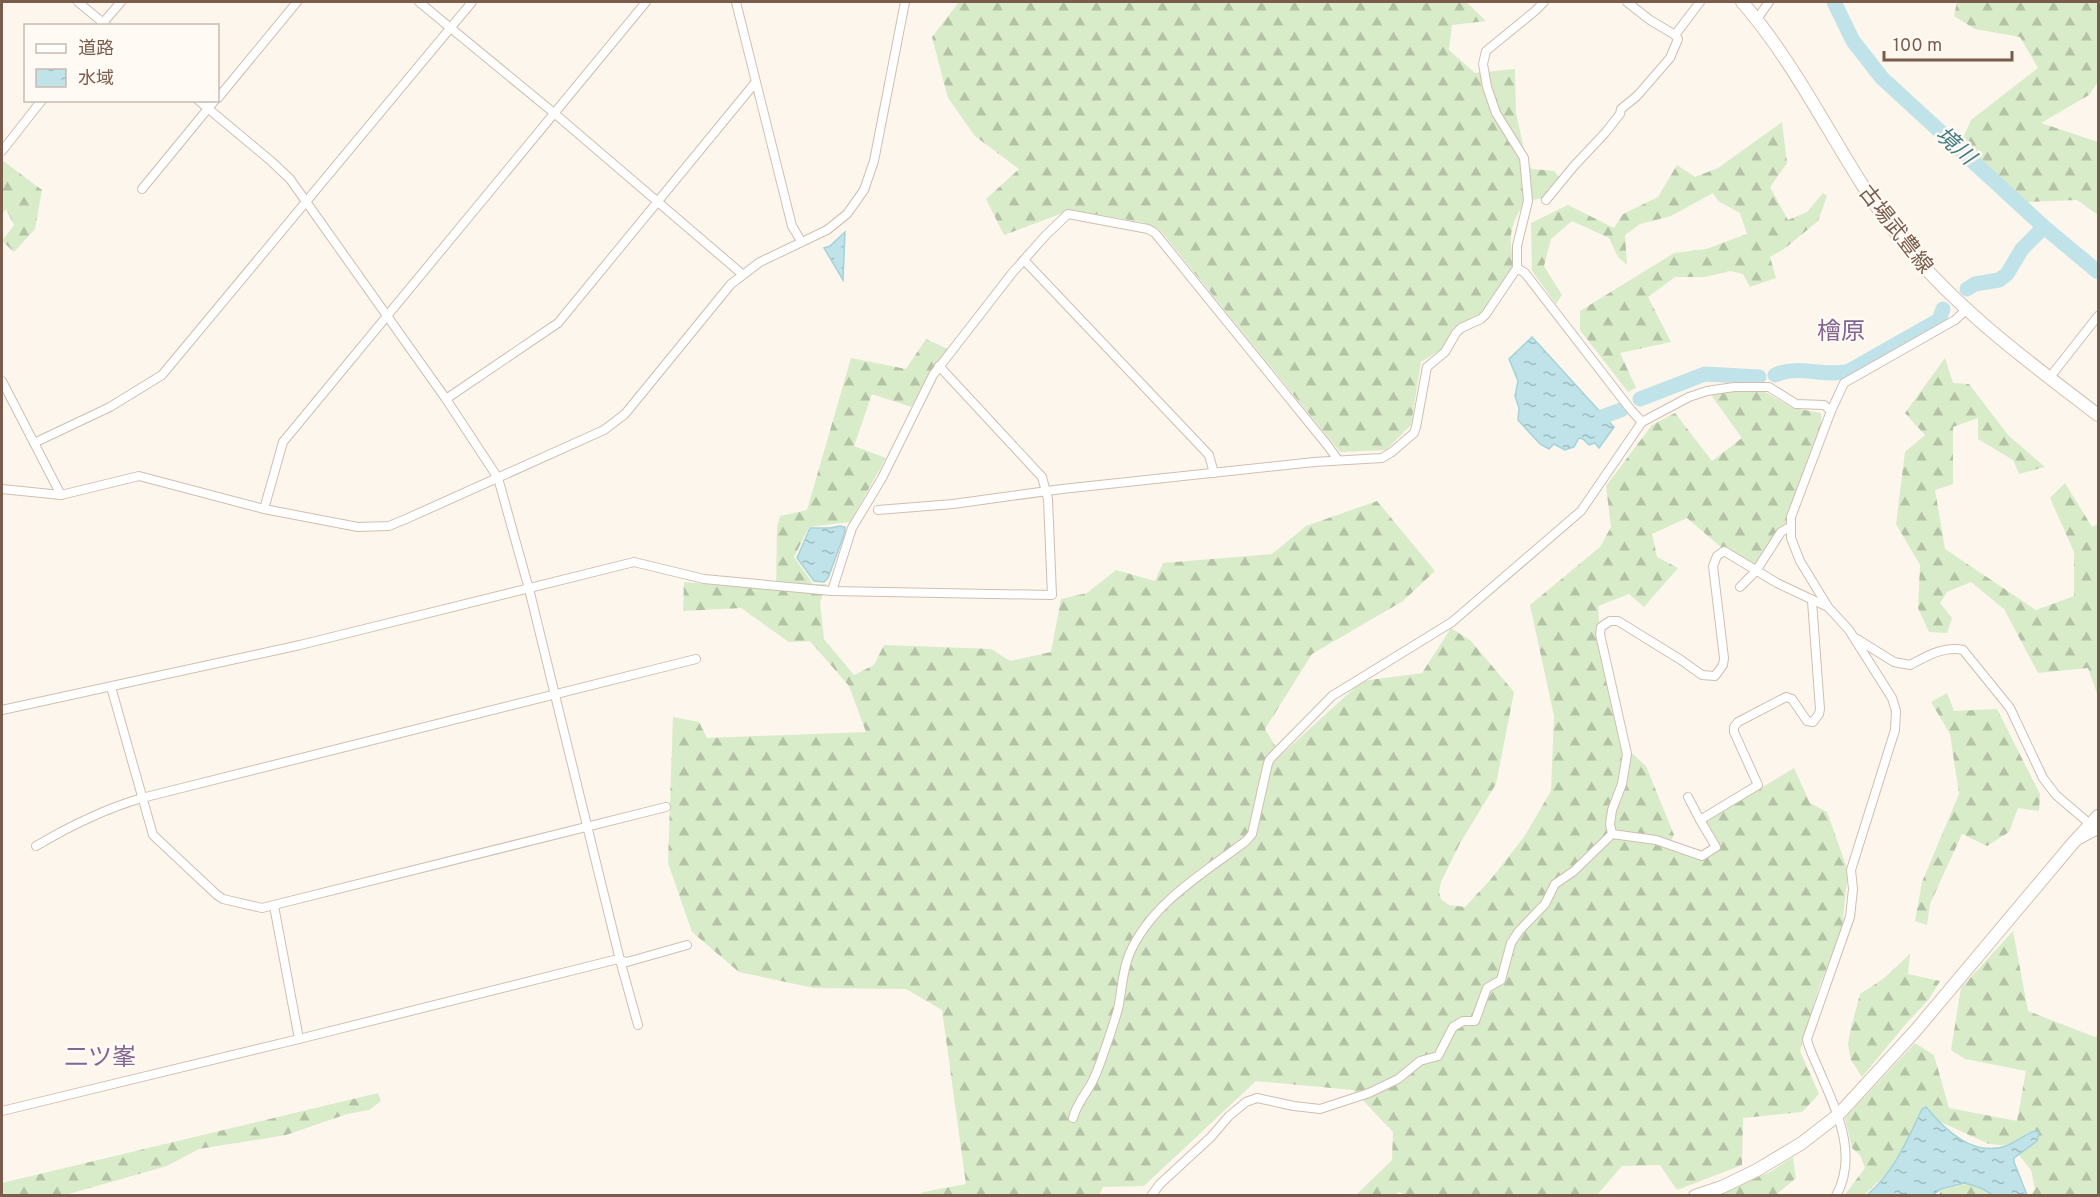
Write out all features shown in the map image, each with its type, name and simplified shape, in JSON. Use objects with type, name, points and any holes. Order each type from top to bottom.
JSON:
[{"type":"main road","name":"古場武豊線","points":[[1742,2],[1785,56],[1862,185],[1901,240],[1937,282],[1966,310],[2098,415]]},
{"type":"main road","points":[[1695,1196],[1722,1187],[1757,1170],[1802,1143],[1838,1115],[1916,1030],[2073,843],[2096,824]]},
{"type":"street","points":[[78,2],[103,24]]},
{"type":"street","points":[[105,24],[121,2]]},
{"type":"street","points":[[219,95],[297,2]]},
{"type":"street","points":[[419,2],[554,113],[742,274]]},
{"type":"street","points":[[34,443],[110,407],[162,375],[472,2]]},
{"type":"street","points":[[264,509],[283,442],[646,2]]},
{"type":"street","points":[[736,2],[792,226],[801,241]]},
{"type":"street","points":[[2,489],[61,495],[139,476],[264,509],[349,526],[376,528],[389,526],[604,430],[625,414],[731,284],[760,262],[827,230],[847,214],[864,190],[874,161],[905,2]]},
{"type":"street","points":[[878,510],[953,504],[1338,460],[1382,458],[1392,452],[1414,433],[1427,367],[1445,352],[1461,328],[1481,319],[1486,314],[1517,268],[1517,246],[1528,201],[1526,168],[1519,148],[1496,113],[1487,87],[1484,57],[1486,51],[1544,2]]},
{"type":"street","points":[[1546,200],[1605,133],[1620,114],[1621,109],[1637,96],[1670,58],[1678,39],[1627,2]]},
{"type":"street","points":[[1675,35],[1700,2]]},
{"type":"street","points":[[1757,19],[1769,2]]},
{"type":"street","points":[[446,399],[558,323],[755,83]]},
{"type":"street","points":[[2,151],[40,102]]},
{"type":"street","points":[[200,102],[290,179],[446,399],[498,478],[529,589],[638,1025]]},
{"type":"street","points":[[142,189],[214,102]]},
{"type":"street","points":[[832,591],[852,528],[882,478],[933,375],[1024,260],[1068,214],[1149,229],[1155,233],[1338,460]]},
{"type":"street","points":[[1024,260],[1209,455],[1214,473]]},
{"type":"street","points":[[1517,268],[1525,273],[1642,422]]},
{"type":"street","points":[[1836,1196],[1847,1164],[1838,1115],[1807,1039],[1851,916],[1853,889],[1851,870],[1895,730],[1896,711],[1892,698],[1854,638],[1828,607],[1794,549],[1790,527],[1791,517],[1844,383],[1955,320],[1966,310]]},
{"type":"street","points":[[2050,377],[2098,316]]},
{"type":"street","points":[[2,710],[300,645],[634,562],[704,579],[832,591],[1052,595],[1046,492],[1042,477],[939,366]]},
{"type":"street","points":[[2,381],[61,495]]},
{"type":"street","points":[[1073,1119],[1075,1110],[1091,1084],[1104,1052],[1118,1008],[1124,970],[1140,935],[1159,910],[1172,898],[1252,834],[1270,759],[1332,696],[1443,629],[1581,511],[1642,422],[1689,397],[1707,391],[1734,387],[1769,387],[1796,404],[1824,405],[1831,411]]},
{"type":"street","points":[[1740,587],[1756,571],[1776,538],[1790,527]]},
{"type":"street","points":[[1612,834],[1610,824],[1612,810],[1622,784],[1627,754],[1600,634],[1602,627],[1610,621],[1618,621],[1702,675],[1715,676],[1723,665],[1724,658],[1714,561],[1724,551],[1756,571],[1828,607]]},
{"type":"street","points":[[1700,820],[1758,784],[1734,732],[1738,722],[1786,697],[1792,699],[1807,721],[1813,722],[1819,714],[1809,585],[1811,577]]},
{"type":"street","points":[[1854,638],[1894,662],[1910,666],[1931,653],[1953,648],[1963,650],[2010,708],[2043,778],[2056,795],[2096,824]]},
{"type":"street","points":[[36,846],[113,806],[696,659]]},
{"type":"street","points":[[111,687],[153,835],[209,889],[223,899],[262,909],[666,807]]},
{"type":"street","points":[[1612,834],[1656,840],[1702,856],[1716,847],[1688,797]]},
{"type":"street","points":[[1151,1196],[1160,1184],[1246,1102],[1257,1098],[1294,1106],[1320,1108],[1331,1106],[1369,1093],[1398,1079],[1420,1061],[1438,1056],[1453,1027],[1463,1021],[1471,1023],[1477,1018],[1487,988],[1503,977],[1511,943],[1545,904],[1556,884],[1574,871],[1612,834]]},
{"type":"street","points":[[274,906],[299,1039]]},
{"type":"street","points":[[2,1111],[614,960],[627,962],[687,945]]},
{"type":"green space","points":[[959,2],[1466,2],[1486,21],[1452,25],[1449,50],[1475,73],[1515,69],[1516,113],[1527,163],[1532,169],[1554,171],[1560,178],[1544,198],[1525,201],[1513,225],[1511,246],[1514,265],[1484,312],[1453,328],[1442,349],[1421,362],[1411,425],[1386,450],[1340,452],[1160,230],[1142,222],[1071,210],[1004,235],[986,199],[1019,169],[975,136],[948,98],[932,37]]},
{"type":"green space","points":[[1957,2],[2098,2],[2098,82],[2089,95],[2041,123],[2098,142],[2098,215],[2077,200],[2026,202],[1967,152],[1963,138],[1971,120],[2038,68],[2020,37],[1975,29],[1954,16]]},
{"type":"green space","points":[[1782,122],[1787,163],[1770,187],[1788,220],[1807,212],[1823,193],[1827,196],[1818,221],[1784,249],[1770,257],[1776,278],[1750,287],[1743,274],[1730,271],[1705,277],[1675,277],[1648,297],[1671,342],[1620,353],[1636,388],[1628,392],[1580,330],[1580,311],[1674,253],[1706,249],[1747,234],[1740,213],[1718,201],[1713,193],[1671,216],[1640,224],[1625,235],[1627,265],[1618,257],[1609,238],[1572,221],[1551,239],[1544,266],[1562,295],[1556,304],[1532,271],[1531,223],[1568,205],[1614,228],[1623,214],[1658,197],[1677,165],[1695,177],[1718,168]]},
{"type":"green space","points":[[2,160],[42,190],[35,229],[14,252],[2,241],[14,225],[6,209],[2,214]]},
{"type":"green space","points":[[926,339],[948,349],[911,407],[872,394],[854,446],[886,458],[850,522],[809,527],[794,557],[813,584],[827,584],[820,602],[824,639],[854,675],[874,665],[884,645],[991,649],[1010,661],[1051,652],[1061,599],[1087,593],[1116,570],[1155,581],[1163,563],[1272,554],[1306,526],[1377,501],[1435,571],[1403,601],[1312,654],[1265,729],[1281,755],[1362,681],[1422,673],[1451,628],[1471,641],[1514,692],[1496,784],[1459,845],[1441,882],[1439,892],[1441,899],[1449,905],[1465,907],[1491,879],[1524,837],[1551,791],[1554,716],[1530,605],[1600,547],[1611,527],[1606,486],[1652,425],[1675,413],[1712,461],[1742,438],[1711,395],[1758,388],[1793,408],[1821,413],[1822,430],[1788,528],[1750,572],[1687,518],[1652,534],[1657,557],[1678,568],[1644,607],[1629,594],[1598,606],[1601,650],[1623,745],[1646,766],[1674,835],[1667,847],[1702,859],[1718,848],[1706,821],[1794,768],[1810,803],[1827,812],[1848,871],[1842,929],[1819,987],[1800,1051],[1819,1094],[1802,1112],[1743,1118],[1742,1165],[1677,1190],[1660,1165],[1622,1166],[1597,1195],[1406,1196],[1399,1192],[1394,1195],[1356,1195],[1392,1160],[1393,1132],[1353,1090],[1256,1081],[1144,1186],[1103,1187],[1099,1196],[918,1195],[923,1192],[966,1184],[942,1010],[906,989],[814,988],[739,972],[692,932],[668,863],[673,717],[699,722],[707,738],[866,732],[849,686],[810,641],[789,642],[741,608],[683,611],[684,582],[776,590],[777,527],[780,516],[807,510],[851,358],[906,369]]},
{"type":"green space","points":[[1945,358],[1953,383],[1969,384],[2008,435],[2045,467],[2019,474],[2013,460],[1978,439],[1978,418],[1953,427],[1953,484],[1935,490],[1945,549],[2036,610],[2074,596],[2074,552],[2050,498],[2065,483],[2092,527],[2098,524],[2098,696],[2088,668],[2038,673],[2004,609],[1971,582],[1947,592],[1940,603],[1952,618],[1947,633],[1929,632],[1918,608],[1920,565],[1896,524],[1905,452],[1925,435],[1905,413]]},
{"type":"green space","points":[[1947,693],[1954,711],[1997,709],[2040,794],[2039,811],[2018,808],[2009,832],[1987,846],[1962,834],[1930,904],[1927,925],[1915,921],[1922,882],[1959,794],[1950,734],[1931,702]]},
{"type":"green space","points":[[2013,931],[2028,1011],[2095,1037],[2098,1034],[2098,1195],[2031,1195],[2035,1189],[2031,1170],[2012,1146],[1989,1144],[1921,1113],[1898,1163],[1864,1195],[1844,1196],[1865,1168],[1860,1155],[1852,1148],[1845,1118],[1915,1043],[1934,1055],[1949,1108],[2017,1121],[2026,1071],[1965,1059],[1951,1050],[1961,988]]},
{"type":"green space","points":[[1910,954],[1908,974],[1940,981],[1929,999],[1862,1077],[1851,1060],[1848,1044],[1860,994],[1883,979]]},
{"type":"green space","points":[[378,1093],[381,1101],[369,1110],[347,1114],[286,1135],[199,1149],[167,1166],[65,1195],[2,1195],[2,1183]]},
{"type":"green space","points":[[1793,1157],[1796,1178],[1776,1195],[1714,1196],[1770,1172]]},
{"type":"green space","points":[[1978,1181],[1998,1196],[1939,1196],[1941,1190]]},
{"type":"water","points":[[845,232],[843,280],[824,248],[830,246]]},
{"type":"water","points":[[1532,337],[1614,427],[1599,448],[1595,443],[1589,445],[1579,438],[1574,447],[1565,450],[1554,444],[1549,449],[1540,444],[1518,420],[1519,408],[1515,396],[1518,381],[1509,359]]},
{"type":"water","points":[[845,527],[845,532],[828,578],[824,582],[814,581],[797,558],[810,528]]},
{"type":"water","points":[[1926,1107],[1951,1133],[1971,1145],[1982,1148],[2006,1146],[2032,1132],[2039,1133],[2037,1141],[2014,1158],[2027,1195],[1993,1195],[1965,1183],[1941,1189],[1933,1195],[1867,1195],[1892,1166],[1922,1109]]},
{"type":"waterway","name":"境川","points":[[1834,2],[1853,41],[1882,78],[2044,227],[2098,272]]},
{"type":"waterway","points":[[1967,289],[1975,284],[1999,280],[2007,274],[2022,249],[2044,227]]},
{"type":"waterway","points":[[1775,375],[1793,371],[1830,373],[1849,371],[1939,320],[1943,309]]},
{"type":"waterway","points":[[1640,399],[1705,374],[1759,377]]},
{"type":"waterway","points":[[1604,416],[1621,410]]},
{"type":"district","name":"檜原","points":[[1841,331]]},
{"type":"district","name":"二ツ峯","points":[[100,1057]]}]
